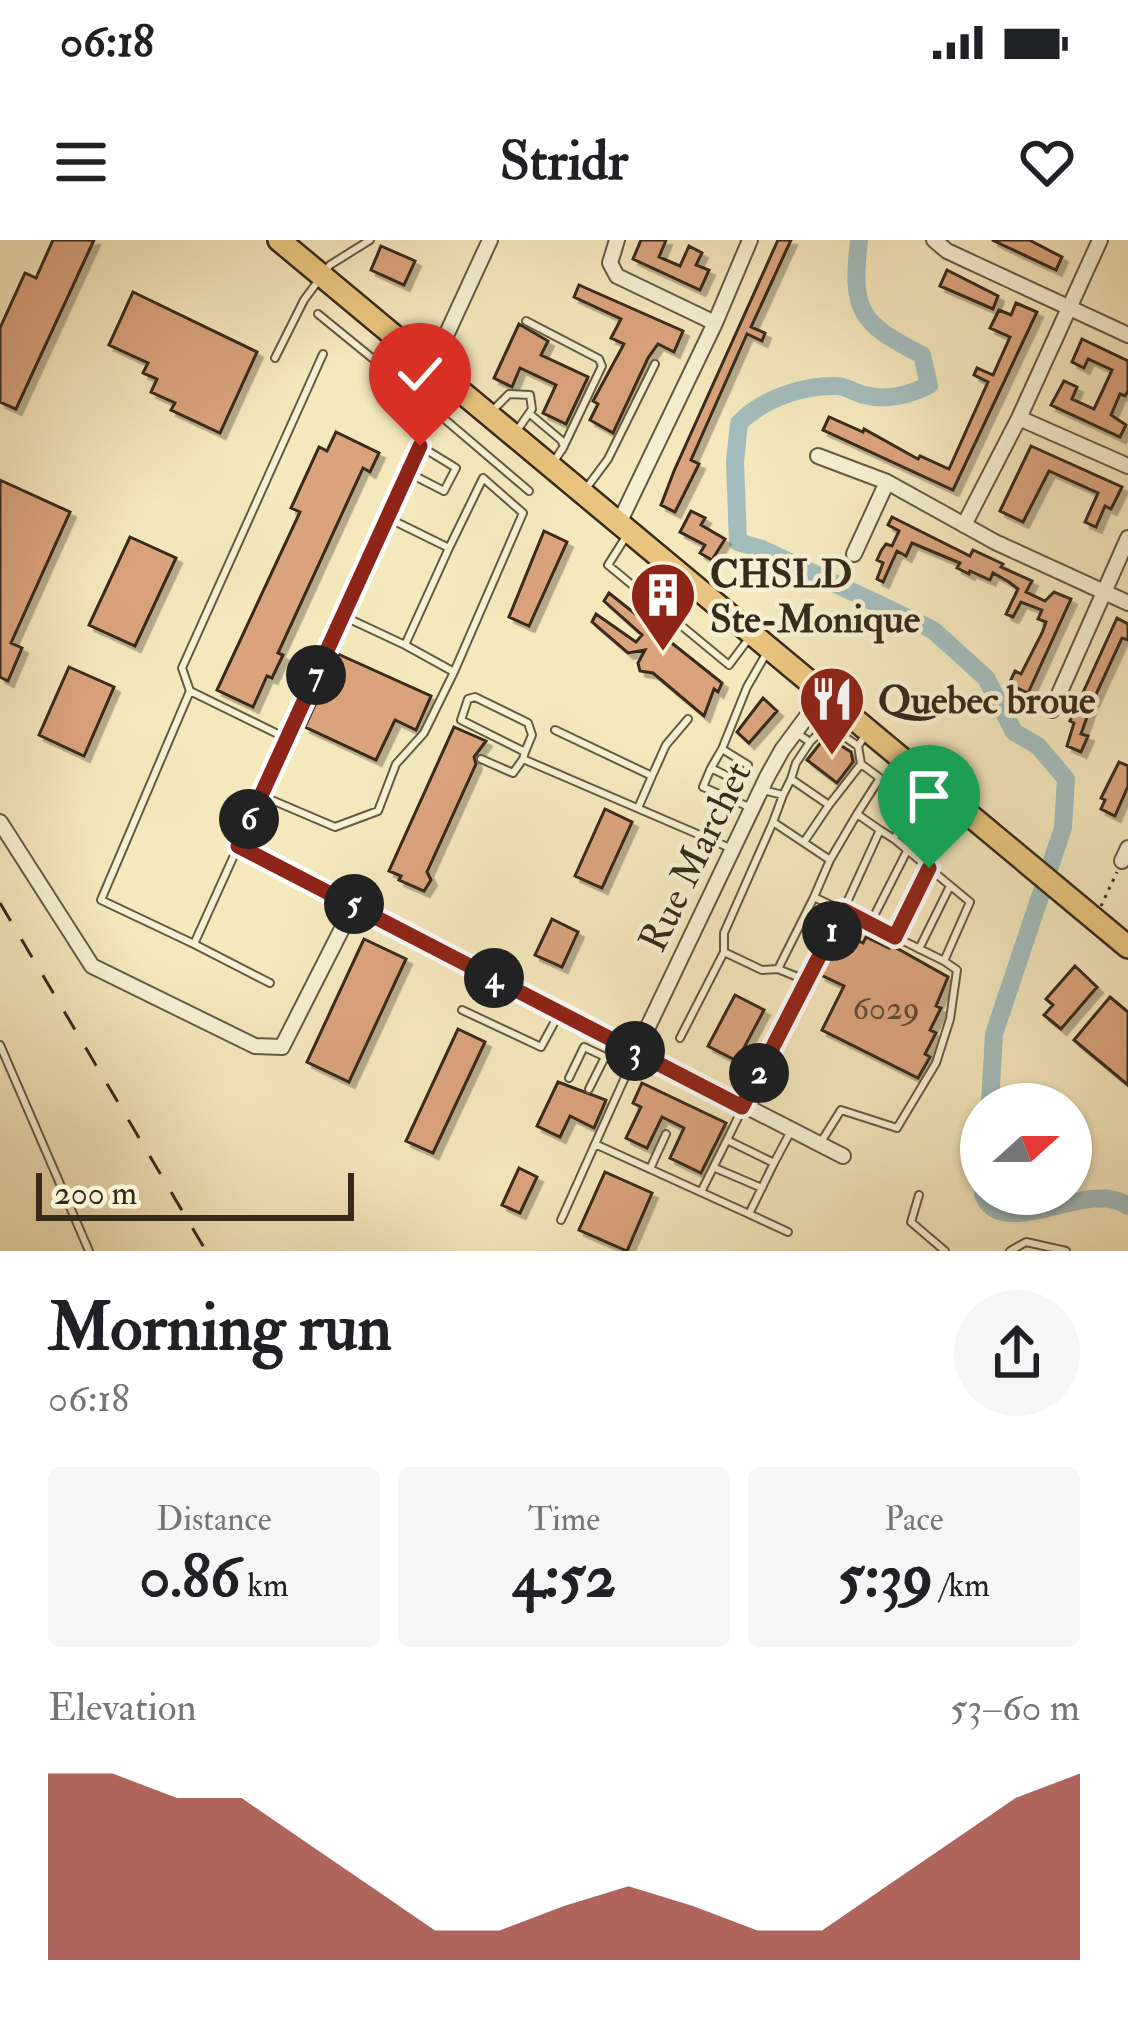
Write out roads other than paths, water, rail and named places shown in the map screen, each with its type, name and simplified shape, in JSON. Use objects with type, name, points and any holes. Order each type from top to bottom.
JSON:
[{"type":"main road","points":[[280,240],[514,435],[557,458],[583,493],[822,695],[863,739],[944,795],[1128,946]]},
{"type":"street","points":[[431,365],[490,240]]},
{"type":"street","points":[[617,240],[610,262],[617,277],[715,323]]},
{"type":"street","points":[[624,527],[750,240]]},
{"type":"street","points":[[934,240],[947,251],[1128,335]]},
{"type":"street","points":[[964,525],[1100,240]]},
{"type":"street","points":[[1019,418],[1128,466]]},
{"type":"street","points":[[818,456],[887,482],[964,525],[1128,603]]},
{"type":"street","points":[[854,554],[887,482]]},
{"type":"street","points":[[1052,710],[1128,538]]},
{"type":"street","name":"Rue Marchet","points":[[636,1052],[761,790],[822,695]]},
{"type":"street","points":[[0,822],[92,966],[254,1046],[282,1047],[354,904]]},
{"type":"street","points":[[238,846],[844,1156]]},
{"type":"lane","points":[[275,358],[304,300],[333,263],[370,240]]},
{"type":"lane","points":[[318,314],[529,490]]},
{"type":"lane","points":[[526,321],[599,359],[602,365],[557,458]]},
{"type":"lane","points":[[270,983],[100,900],[190,692],[182,668],[323,354]]},
{"type":"lane","points":[[583,493],[608,459],[655,364]]},
{"type":"lane","points":[[404,384],[431,365]]},
{"type":"lane","points":[[416,394],[431,365]]},
{"type":"lane","points":[[490,414],[504,396],[525,392],[533,404],[514,435]]},
{"type":"lane","points":[[407,472],[444,491],[456,468],[420,446],[414,432],[429,405]]},
{"type":"lane","points":[[530,414],[561,440],[557,458]]},
{"type":"lane","points":[[194,944],[420,446]]},
{"type":"lane","points":[[260,795],[335,827],[378,811],[396,764],[424,733],[454,672],[524,513],[483,478],[405,645]]},
{"type":"lane","points":[[386,517],[449,548]]},
{"type":"lane","points":[[624,527],[608,565],[729,665],[760,643]]},
{"type":"lane","points":[[343,616],[454,672]]},
{"type":"lane","points":[[752,809],[703,787],[747,687],[760,643]]},
{"type":"lane","points":[[190,692],[286,738]]},
{"type":"lane","points":[[481,759],[513,773],[524,755],[532,735],[528,723],[475,697],[468,699],[460,718],[464,724],[524,755],[638,808],[733,849]]},
{"type":"lane","points":[[638,808],[667,745],[688,719]]},
{"type":"lane","points":[[680,1038],[724,952],[724,933],[796,763],[823,729],[863,739],[861,764],[803,843]]},
{"type":"lane","points":[[555,730],[652,776]]},
{"type":"lane","points":[[795,731],[810,742]]},
{"type":"lane","points":[[711,768],[741,783],[748,765],[722,748]]},
{"type":"lane","points":[[778,969],[830,860],[880,778],[861,764]]},
{"type":"lane","points":[[896,836],[893,816],[922,778]]},
{"type":"lane","points":[[791,779],[829,805]]},
{"type":"lane","points":[[761,790],[783,795]]},
{"type":"lane","points":[[896,836],[913,832],[944,795]]},
{"type":"lane","points":[[857,814],[896,836],[970,902],[944,961]]},
{"type":"lane","points":[[773,823],[830,860]]},
{"type":"lane","points":[[701,1192],[880,830]]},
{"type":"lane","points":[[870,924],[908,850]]},
{"type":"lane","points":[[895,937],[929,868]]},
{"type":"lane","points":[[920,949],[950,886]]},
{"type":"lane","points":[[814,896],[958,970],[936,1063],[897,1128],[841,1109],[819,1145]]},
{"type":"lane","points":[[724,952],[762,970],[778,969],[805,980]]},
{"type":"lane","points":[[462,1010],[541,1047],[560,1012]]},
{"type":"lane","points":[[0,1045],[88,1251]]},
{"type":"lane","points":[[569,1078],[584,1047],[629,1068]]},
{"type":"lane","points":[[561,1220],[636,1052]]},
{"type":"lane","points":[[589,1089],[605,1057]]},
{"type":"lane","points":[[749,1214],[791,1131]]},
{"type":"lane","points":[[650,1169],[666,1134]]},
{"type":"lane","points":[[727,1140],[774,1163]]},
{"type":"lane","points":[[595,1144],[788,1232]]},
{"type":"lane","points":[[714,1168],[761,1188]]},
{"type":"lane","points":[[919,1195],[911,1222],[945,1251]]},
{"type":"lane","points":[[1010,1251],[1026,1242],[1066,1251]]},
{"type":"waterway","points":[[859,240],[857,283],[864,312],[884,334],[922,355],[929,385],[881,397],[840,386],[810,388],[771,400],[749,414],[739,423],[735,462],[738,542],[933,630],[986,678],[1014,732],[1038,746],[1066,779],[1063,828],[994,1034],[991,1083]]},
{"type":"waterway","points":[[1092,1199],[1112,1199],[1128,1206]]},
{"type":"railway","points":[[0,903],[206,1251]]},
{"type":"place","name":"CHSLD Ste-Monique","points":[[663,654]]},
{"type":"place","name":"Quebec broue","points":[[832,758]]}]
